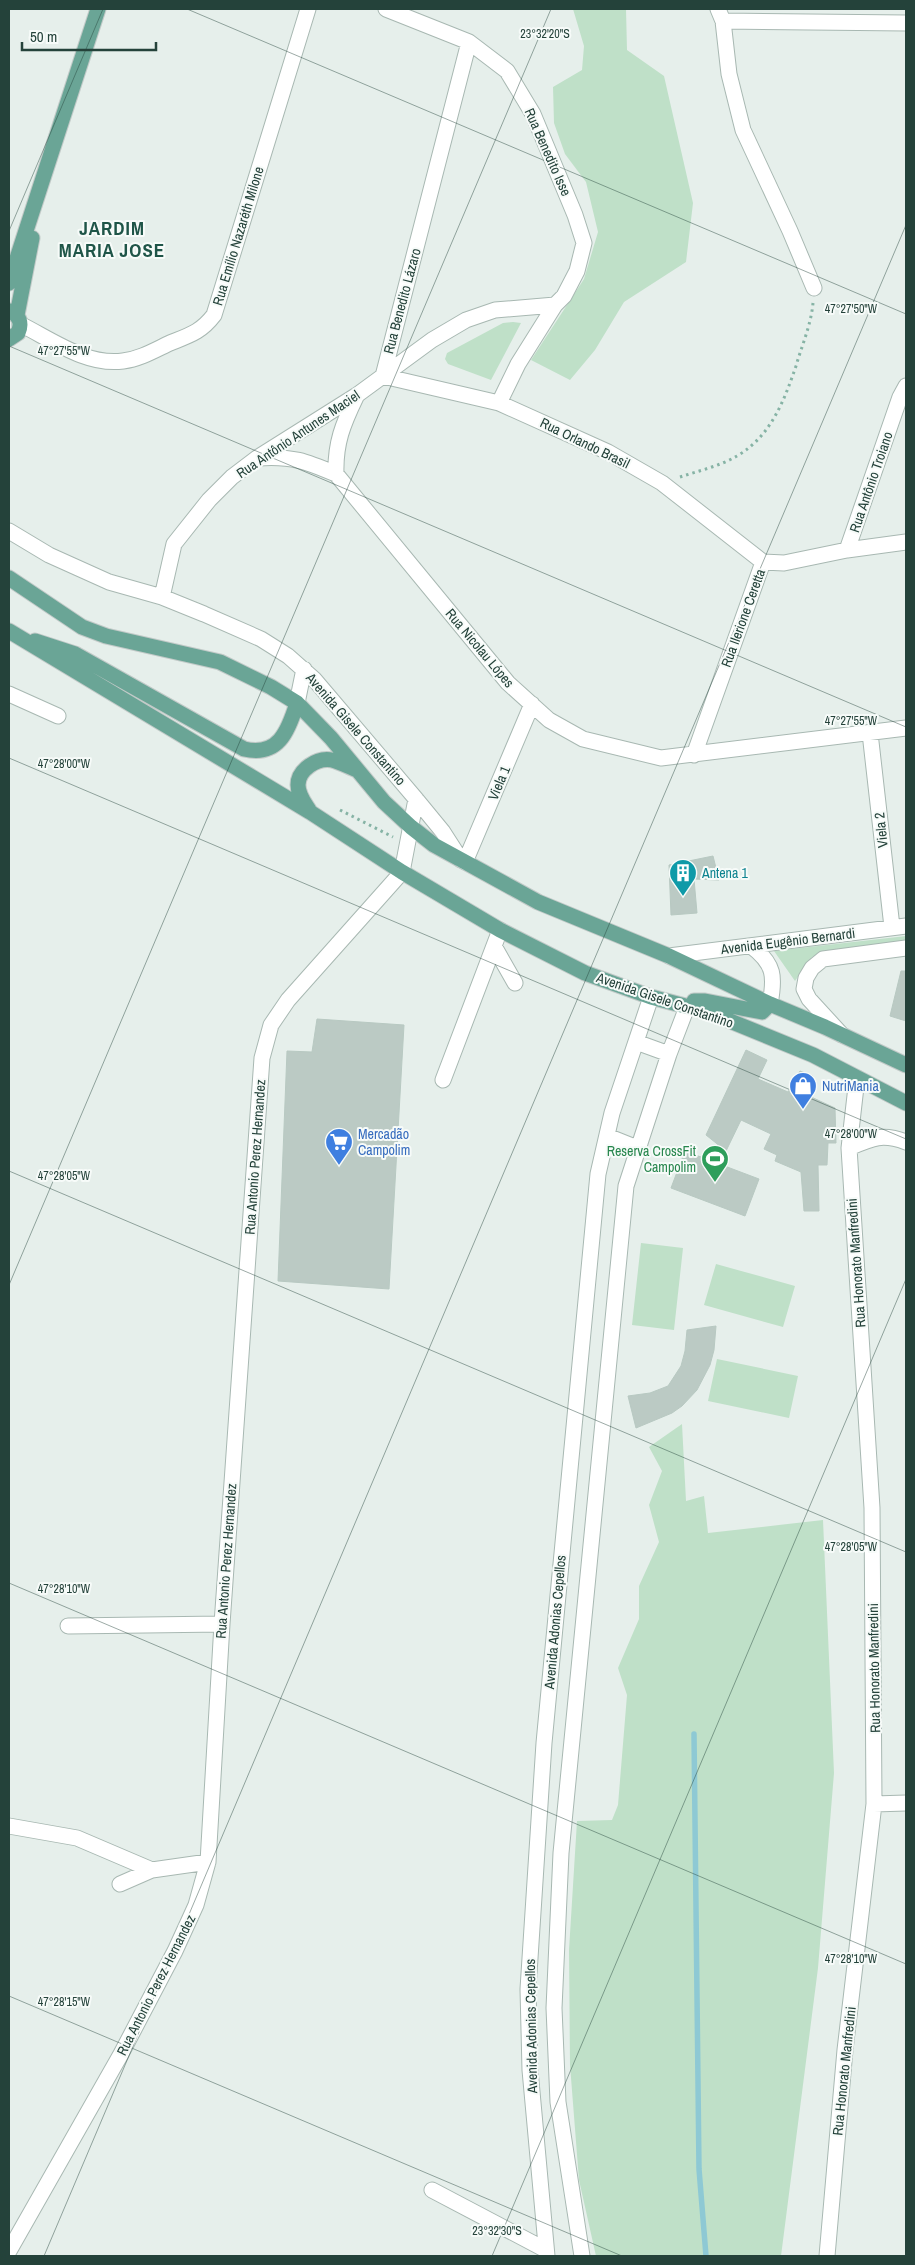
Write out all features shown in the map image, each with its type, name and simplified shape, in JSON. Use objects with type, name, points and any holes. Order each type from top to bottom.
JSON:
[{"type":"main road","points":[[9,283],[98,9]]},
{"type":"main road","points":[[9,341],[18,333],[15,317],[44,173]]},
{"type":"main road","name":"Avenida Gisele Constantino","points":[[9,578],[82,627],[106,636],[220,662],[271,687],[297,703],[331,738],[384,802],[411,827],[434,845],[538,902],[669,956],[906,1065]]},
{"type":"main road","points":[[12,633],[75,654],[244,749],[256,752],[269,749],[278,743],[286,731],[297,703]]},
{"type":"main road","name":"Avenida Gisele Constantino","points":[[12,633],[310,812],[402,872],[500,930],[585,972],[651,997],[708,1012],[813,1055],[906,1103]]},
{"type":"main road","points":[[310,812],[300,796],[298,784],[303,771],[315,762],[330,760],[359,771]]},
{"type":"main road","points":[[687,1007],[694,1001],[705,1001],[748,1011],[762,1012],[770,1004]]},
{"type":"street","name":"Rua Emílio Nazaréth Milone","points":[[15,317],[87,359],[108,362],[124,361],[143,356],[204,328],[214,314],[308,9]]},
{"type":"street","name":"Rua Benedito Isse","points":[[386,9],[469,42],[507,71],[533,114],[575,215],[584,242],[577,271],[564,296],[555,305],[518,364],[499,404]]},
{"type":"street","points":[[814,288],[743,130],[730,74],[720,15],[906,23]]},
{"type":"street","name":"Rua Benedito Lázaro","points":[[383,376],[469,42]]},
{"type":"street","name":"Rua Benedito Lázaro","points":[[383,376],[432,340],[466,320],[495,310],[555,305]]},
{"type":"street","name":"Rua Antônio Antunes Maciel","points":[[162,597],[174,544],[209,500],[232,477],[257,458],[357,395],[383,376]]},
{"type":"street","name":"Rua Orlando Brasil","points":[[383,376],[499,404],[608,452],[662,483],[763,562]]},
{"type":"street","name":"Rua Antônio Troiano","points":[[847,550],[900,397],[906,386]]},
{"type":"street","points":[[336,474],[335,454],[342,424],[357,395]]},
{"type":"street","name":"Rua Nicolau Lópes","points":[[257,458],[283,456],[305,461],[336,474],[508,683],[549,720],[583,739],[661,758],[906,728]]},
{"type":"street","name":"Avenida Gisele Constantino","points":[[9,531],[49,556],[109,582],[162,597],[261,639],[304,669],[416,799],[443,832],[463,861]]},
{"type":"street","name":"Rua Ilerione Ceretta","points":[[694,755],[763,562],[784,563],[847,550],[906,542]]},
{"type":"street","points":[[297,703],[304,669]]},
{"type":"street","points":[[9,694],[58,716]]},
{"type":"street","name":"Viela 1","points":[[463,861],[532,704]]},
{"type":"street","name":"Viela 2","points":[[870,733],[899,927]]},
{"type":"street","points":[[402,872],[416,799]]},
{"type":"street","name":"Rua Antonio Perez Hernandez","points":[[9,2252],[121,2054],[175,1951],[196,1905],[208,1862],[222,1624],[262,1058],[271,1025],[288,1000],[402,872]]},
{"type":"street","name":"Avenida Eugênio Bernardi","points":[[669,956],[899,927]]},
{"type":"street","points":[[443,1080],[500,930]]},
{"type":"street","points":[[494,946],[515,983]]},
{"type":"street","points":[[752,946],[764,956],[772,969],[774,982],[770,1004]]},
{"type":"street","name":"Avenida Eugênio Bernardi","points":[[842,1035],[809,999],[804,989],[806,978],[812,968],[823,959],[906,948]]},
{"type":"street","name":"Avenida Adonias Cepellos","points":[[547,2253],[530,2070],[528,1989],[544,1742],[598,1174],[612,1113],[651,997]]},
{"type":"street","name":"Avenida Adonias Cepellos","points":[[582,2256],[558,2102],[554,2008],[561,1853],[626,1186],[669,1054],[687,1007]]},
{"type":"street","points":[[636,1042],[669,1054]]},
{"type":"street","name":"Rua Honorato Manfredini","points":[[827,2256],[845,2050],[874,1804],[872,1508],[849,1148],[857,1078]]},
{"type":"street","points":[[607,1136],[637,1148]]},
{"type":"street","points":[[849,1148],[876,1136],[895,1138],[906,1142]]},
{"type":"street","points":[[68,1626],[222,1624]]},
{"type":"street","points":[[874,1804],[906,1803]]},
{"type":"street","points":[[9,1826],[77,1838],[152,1870]]},
{"type":"street","points":[[120,1884],[152,1870],[208,1862]]},
{"type":"street","points":[[432,2190],[547,2253]]},
{"type":"path","points":[[662,483],[737,456],[758,440],[767,429],[784,399],[806,334],[812,311],[814,288]]},
{"type":"path","points":[[337,809],[408,845]]},
{"type":"green space","points":[[573,9],[626,9],[627,50],[664,76],[693,203],[686,262],[624,302],[595,350],[570,380],[531,360],[584,279],[598,232],[586,182],[565,154],[554,123],[553,87],[582,70],[584,46]]},
{"type":"green space","points":[[503,323],[521,323],[491,380],[448,364],[445,359],[447,353]]},
{"type":"green space","points":[[906,936],[906,942],[824,953],[812,957],[795,981],[774,951]]},
{"type":"green space","points":[[641,1243],[683,1248],[674,1330],[632,1325]]},
{"type":"green space","points":[[716,1264],[795,1286],[783,1327],[704,1305]]},
{"type":"green space","points":[[717,1359],[798,1376],[789,1418],[708,1401]]},
{"type":"green space","points":[[682,1424],[686,1501],[704,1496],[708,1533],[823,1520],[834,1773],[818,1968],[781,2256],[596,2256],[579,2180],[570,2065],[569,1950],[577,1821],[612,1820],[618,1805],[627,1695],[618,1668],[639,1619],[639,1586],[659,1542],[649,1505],[662,1471],[649,1447]]},
{"type":"building","name":"Antena 1","points":[[713,856],[719,880],[694,879],[697,913],[671,915],[669,865]]},
{"type":"building","points":[[901,971],[906,971],[906,1021],[890,1016]]},
{"type":"building","name":"Mercadão Campolim","points":[[317,1019],[404,1025],[389,1289],[278,1281],[287,1051],[312,1052]]},
{"type":"building","points":[[746,1050],[767,1060],[758,1079],[788,1092],[800,1071],[813,1076],[809,1087],[813,1089],[809,1096],[835,1108],[836,1143],[828,1143],[827,1165],[818,1165],[819,1211],[804,1211],[801,1172],[775,1161],[777,1155],[764,1149],[771,1134],[741,1120],[726,1151],[706,1135]]},
{"type":"building","name":"Reserva CrossFit Campolim","points":[[685,1151],[759,1179],[745,1216],[671,1188]]},
{"type":"building","points":[[716,1326],[714,1350],[710,1365],[697,1390],[682,1406],[672,1413],[636,1428],[628,1396],[650,1393],[668,1386],[681,1366],[687,1330]]},
{"type":"waterway","points":[[694,1734],[699,2169],[706,2256]]},
{"type":"place","name":"Antena 1","points":[[683,897]]},
{"type":"place","name":"NutriMania","points":[[803,1110]]},
{"type":"place","name":"Mercadão Campolim","points":[[339,1166]]},
{"type":"place","name":"Reserva CrossFit Campolim","points":[[715,1183]]},
{"type":"district","name":"JARDIM MARIA JOSE","points":[[112,239]]}]
